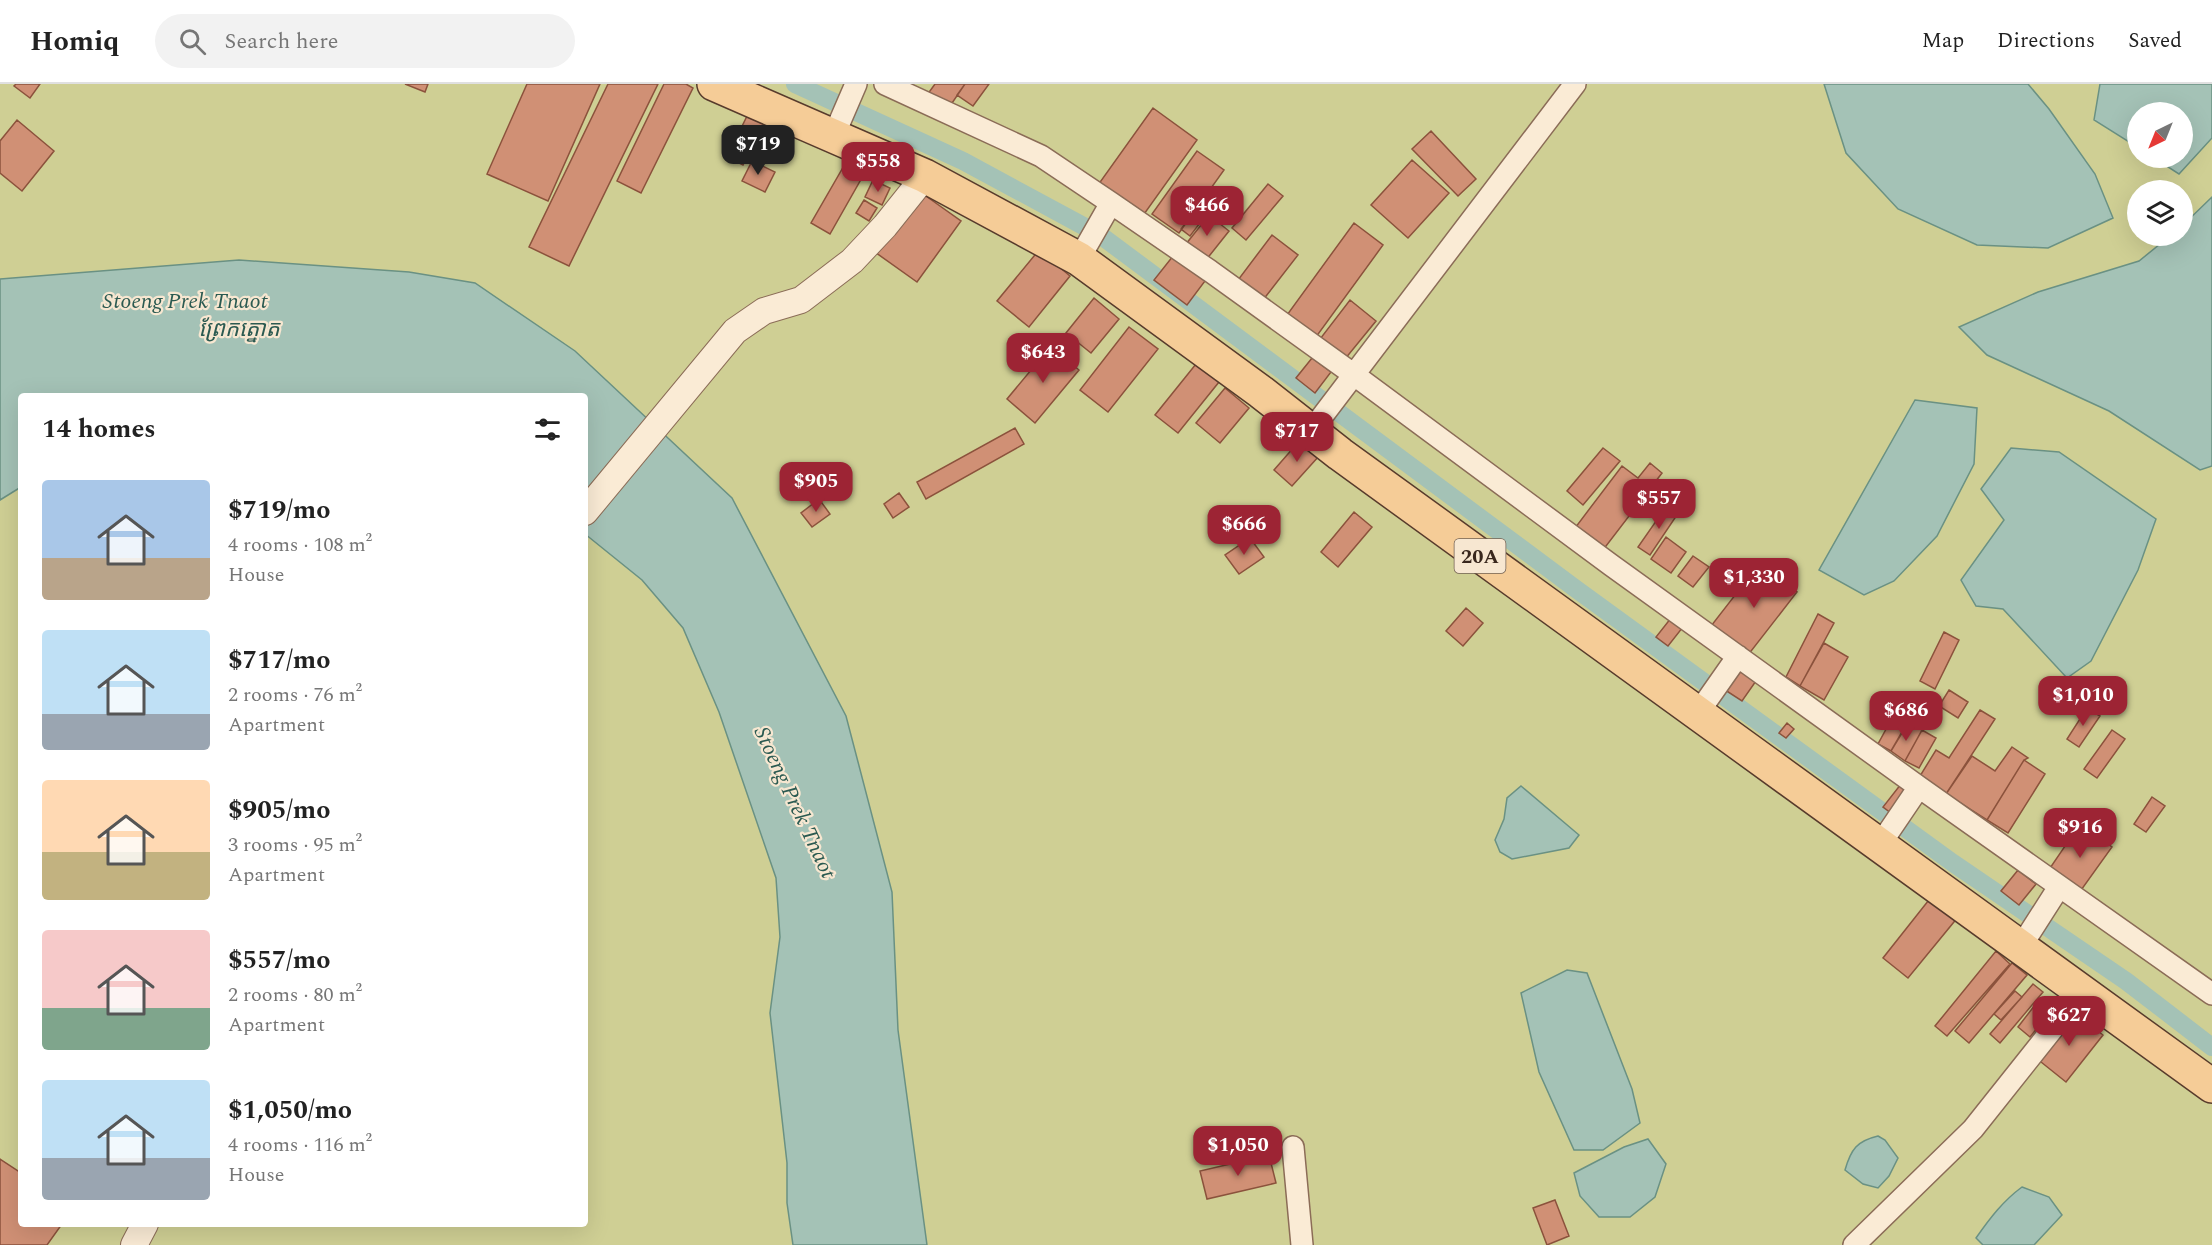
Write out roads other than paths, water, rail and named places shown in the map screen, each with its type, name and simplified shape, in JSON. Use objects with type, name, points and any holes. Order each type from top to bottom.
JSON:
[{"type":"main road","name":"20A","points":[[714,84],[837,127],[925,176],[1084,249],[1261,392],[1319,419],[1698,713],[1886,834],[2020,948],[2212,1086]]},
{"type":"street","points":[[885,84],[1041,156],[1107,209],[1738,656],[1915,793],[2059,887],[2212,994]]},
{"type":"street","points":[[1319,419],[1575,84]]},
{"type":"street","points":[[837,127],[855,86]]},
{"type":"street","points":[[588,508],[735,331],[764,311],[801,300],[852,261],[885,226],[925,176]]},
{"type":"street","points":[[1084,249],[1107,209]]},
{"type":"street","points":[[1698,713],[1738,656]]},
{"type":"street","points":[[1886,834],[1915,793]]},
{"type":"street","points":[[2020,948],[2059,887]]},
{"type":"street","points":[[1854,1245],[1973,1129],[2082,992]]},
{"type":"street","points":[[1293,1147],[1302,1245]]},
{"type":"street","points":[[134,1245],[143,1227]]},
{"type":"water","points":[[1824,84],[2028,84],[2049,109],[2095,174],[2113,218],[2048,248],[1977,245],[1898,209],[1846,153]]},
{"type":"water","points":[[2100,84],[2212,84],[2212,138],[2193,159],[2193,102],[2127,102],[2127,141],[2094,120]]},
{"type":"water","points":[[2170,168],[2184,168],[2179,174]]},
{"type":"water","points":[[2212,197],[2212,466],[2200,470],[2109,411],[1987,355],[1959,327],[2038,292],[2139,261],[2158,246],[2193,246],[2193,215]]},
{"type":"water","name":"ព្រែកត្នោត","points":[[239,260],[409,272],[475,283],[575,351],[732,498],[846,716],[892,892],[898,1030],[927,1245],[793,1245],[787,1203],[787,1163],[770,1013],[780,937],[776,878],[719,712],[683,628],[642,580],[588,536],[588,393],[18,393],[18,489],[0,500],[0,279]]},
{"type":"water","points":[[1915,400],[1977,408],[1974,464],[1937,536],[1894,581],[1864,595],[1819,570]]},
{"type":"water","points":[[2011,448],[2059,452],[2156,519],[2138,570],[2091,661],[2067,678],[2003,609],[1976,606],[1961,580],[2004,520],[1981,489]]},
{"type":"water","points":[[1521,786],[1579,835],[1569,848],[1512,859],[1500,852],[1495,840],[1504,819],[1507,798]]},
{"type":"water","points":[[1567,970],[1587,973],[1632,1089],[1640,1123],[1603,1150],[1574,1150],[1539,1072],[1521,993]]},
{"type":"water","points":[[1878,1136],[1885,1140],[1898,1158],[1889,1176],[1878,1188],[1863,1184],[1845,1170],[1856,1147],[1865,1140]]},
{"type":"water","points":[[1648,1139],[1666,1164],[1655,1197],[1630,1217],[1599,1217],[1580,1196],[1574,1173],[1624,1147]]},
{"type":"water","points":[[2022,1187],[2049,1197],[2062,1215],[2034,1245],[1983,1245],[1976,1238],[1997,1210]]},
{"type":"waterway","points":[[795,84],[963,161],[1100,235],[1576,589],[1953,863],[2126,981],[2212,1047]]},
{"type":"water label","name":"Stoeng Prek Tnaot","points":[[185,300]]},
{"type":"water label","name":"Stoeng Prek Tnaot","points":[[796,802]]}]
